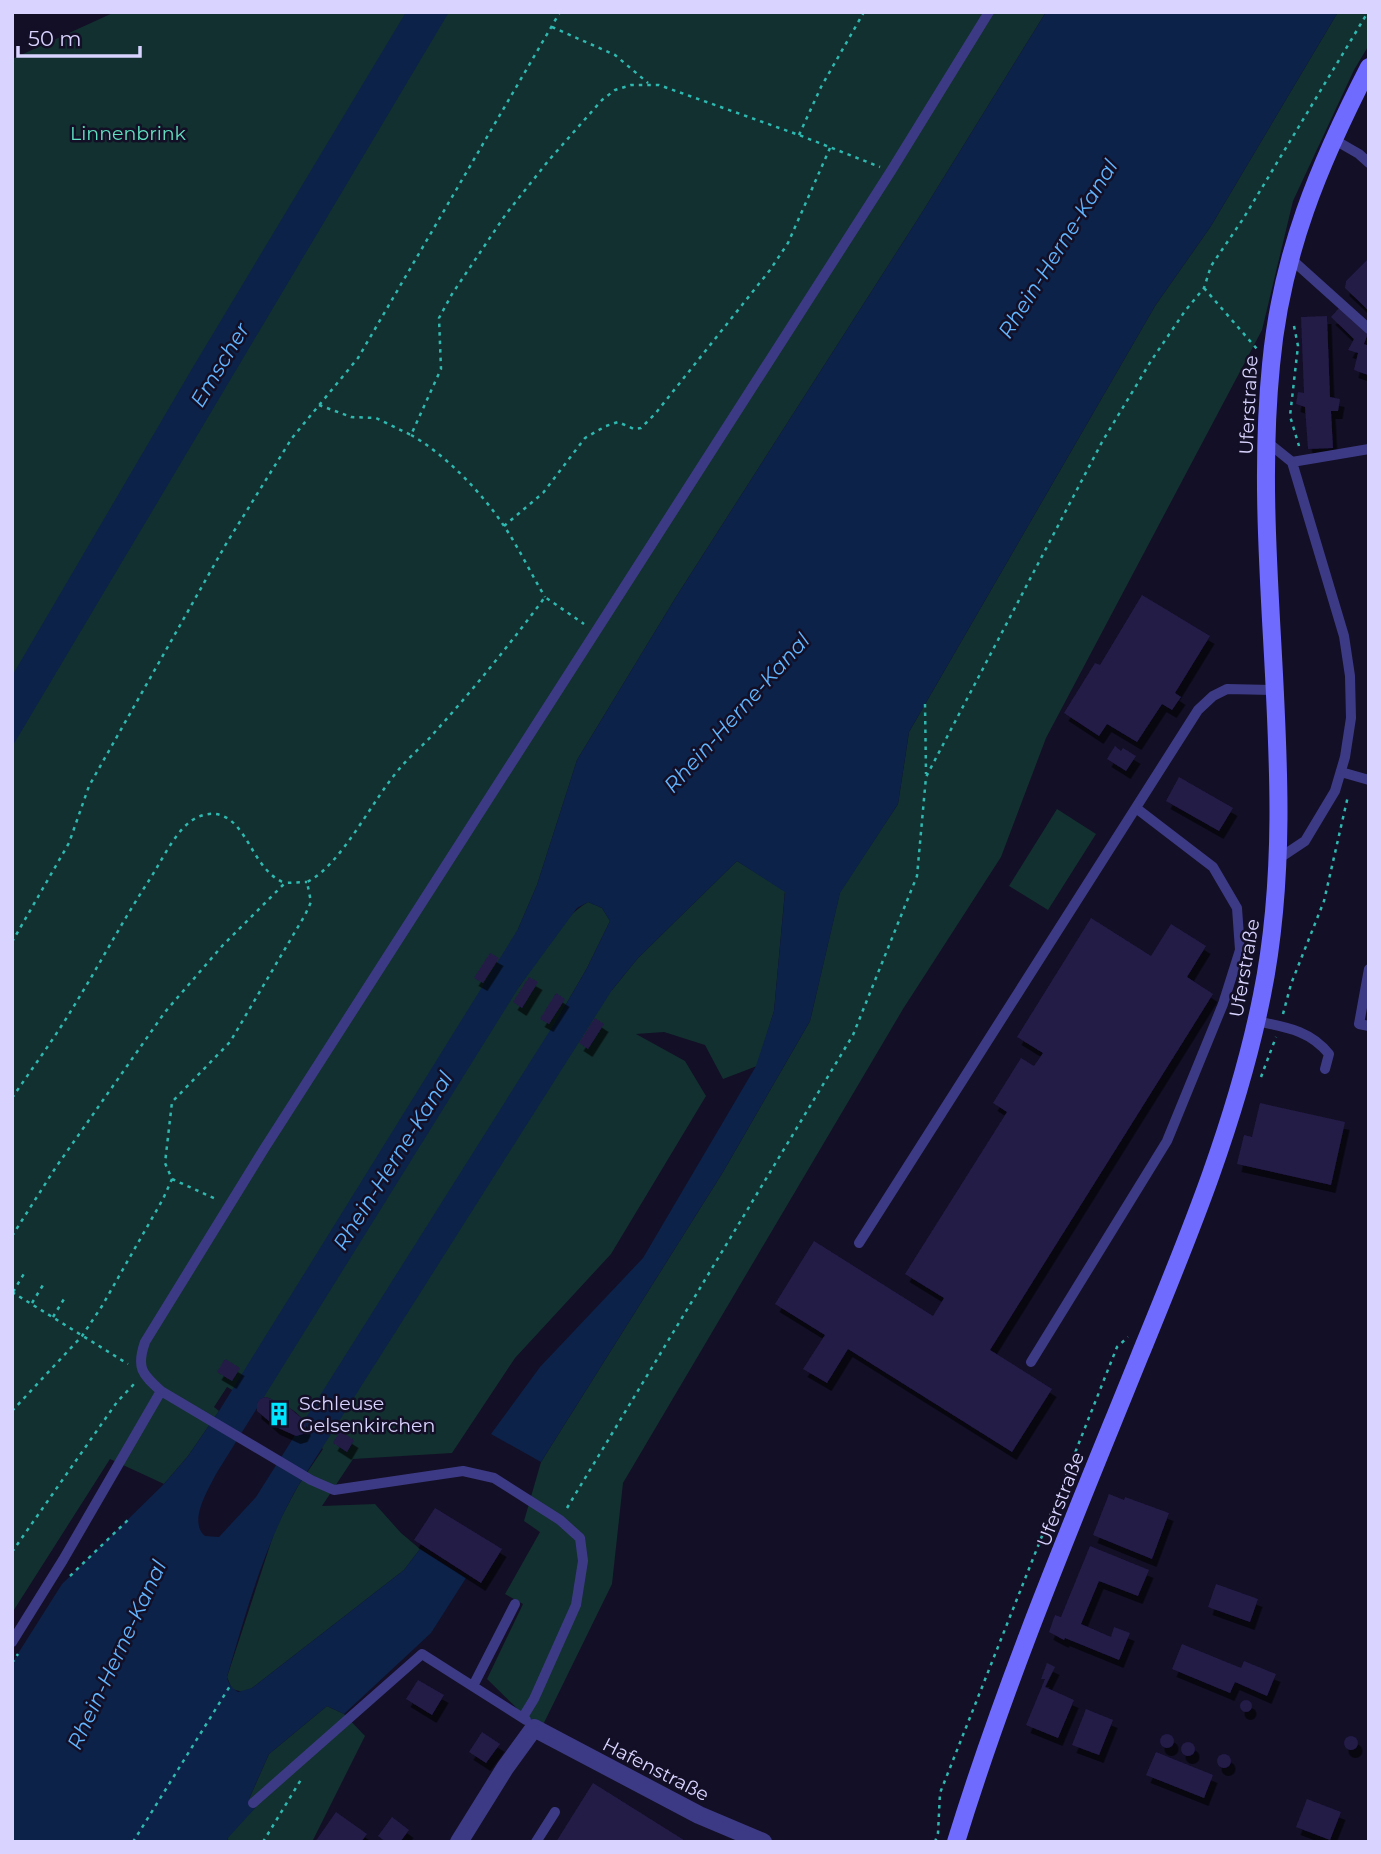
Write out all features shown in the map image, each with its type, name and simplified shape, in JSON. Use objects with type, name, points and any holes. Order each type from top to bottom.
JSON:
[{"type":"main road","name":"Uferstraße","points":[[956,1842],[976,1775],[1170,1281],[1214,1165],[1245,1069],[1275,913],[1278,859],[1278,778],[1266,501],[1270,366],[1290,258],[1307,203],[1332,138],[1369,67]]},
{"type":"street","points":[[459,1842],[505,1768],[528,1723]]},
{"type":"street","name":"Hafenstraße","points":[[528,1723],[550,1738],[699,1815],[763,1842]]},
{"type":"lane","points":[[253,1803],[422,1654],[528,1723],[534,1699],[576,1605],[583,1562],[580,1538],[560,1520],[494,1478],[463,1471],[334,1490],[311,1480],[161,1391],[142,1371],[141,1355],[145,1342],[229,1206],[891,171],[989,12]]},
{"type":"lane","points":[[1332,138],[1369,163]]},
{"type":"lane","points":[[1290,258],[1369,329]]},
{"type":"lane","points":[[1266,441],[1292,462],[1344,636],[1350,676],[1351,718],[1345,757],[1335,791],[1305,841],[1278,859]]},
{"type":"lane","points":[[1292,462],[1369,449]]},
{"type":"lane","points":[[859,1243],[1198,710],[1227,688],[1275,690]]},
{"type":"lane","points":[[1341,772],[1369,780]]},
{"type":"lane","points":[[1031,1362],[1167,1141],[1223,1004],[1240,950],[1237,908],[1213,867],[1136,808]]},
{"type":"lane","points":[[1369,969],[1359,1024],[1369,1026]]},
{"type":"lane","points":[[1256,1021],[1294,1029],[1312,1037],[1329,1054],[1325,1069]]},
{"type":"lane","points":[[12,1642],[161,1391]]},
{"type":"lane","points":[[473,1686],[515,1604]]},
{"type":"lane","points":[[536,1842],[555,1812]]},
{"type":"path","points":[[12,943],[69,843],[89,786],[226,544],[292,438],[358,358],[560,12]]},
{"type":"path","points":[[799,135],[821,88],[864,12]]},
{"type":"path","points":[[926,777],[1102,442],[1151,360],[1204,288],[1211,267],[1368,12]]},
{"type":"path","points":[[552,27],[615,55],[648,83]]},
{"type":"path","points":[[411,435],[441,369],[439,318],[463,276],[506,214],[574,129],[615,90],[648,83],[659,85],[891,171]]},
{"type":"path","points":[[504,526],[543,493],[585,438],[618,422],[634,429],[641,428],[655,414],[770,270],[788,243],[830,147]]},
{"type":"path","points":[[1204,288],[1270,366]]},
{"type":"path","points":[[319,405],[351,417],[376,418],[431,446],[471,486],[504,526],[545,597],[595,632]]},
{"type":"path","points":[[12,1098],[67,1017],[124,918],[190,821],[212,814],[224,816],[234,824],[261,867],[274,879],[285,883],[307,882],[319,876],[400,768],[433,735],[495,663],[545,597]]},
{"type":"path","points":[[560,1520],[853,1035],[917,876],[926,777],[925,704]]},
{"type":"path","points":[[229,1206],[172,1179],[165,1163],[172,1102],[230,1042],[246,1017],[311,902],[307,882]]},
{"type":"path","points":[[12,1236],[56,1167],[165,1012],[223,945],[285,883]]},
{"type":"path","points":[[12,1412],[82,1336],[172,1179]]},
{"type":"path","points":[[12,1552],[117,1402],[142,1371],[12,1292],[25,1272]]},
{"type":"path","points":[[32,1304],[43,1285]]},
{"type":"path","points":[[53,1317],[64,1299]]},
{"type":"path","points":[[935,1842],[940,1793],[1117,1347],[1132,1333]]},
{"type":"path","points":[[62,1584],[130,1518]]},
{"type":"path","points":[[12,1663],[19,1652]]},
{"type":"path","points":[[133,1842],[230,1686]]},
{"type":"path","points":[[262,1842],[306,1772]]},
{"type":"green space","name":"Linnenbrink","points":[[115,12],[1046,12],[923,211],[676,597],[577,760],[537,885],[518,929],[519,987],[550,940],[578,909],[588,902],[602,908],[610,921],[561,1013],[612,990],[638,958],[737,861],[785,891],[774,1011],[757,1066],[723,1079],[705,1045],[664,1032],[636,1034],[685,1061],[706,1096],[611,1254],[515,1358],[452,1453],[353,1459],[322,1506],[375,1504],[401,1533],[420,1549],[404,1570],[252,1688],[243,1692],[232,1689],[227,1677],[276,1527],[298,1486],[323,1449],[303,1434],[306,1428],[296,1412],[266,1397],[260,1399],[257,1404],[227,1387],[214,1407],[219,1411],[188,1456],[164,1484],[110,1459],[12,1613],[12,59]]},
{"type":"green space","points":[[1338,12],[1369,12],[1369,45],[1354,70],[1293,201],[1262,330],[1046,738],[1001,857],[903,1009],[623,1483],[612,1584],[540,1731],[487,1679],[523,1604],[505,1594],[540,1532],[524,1521],[541,1462],[723,1172],[810,1021],[840,892],[898,804],[909,732],[1155,306],[1211,226]]},
{"type":"green space","points":[[1057,809],[1096,834],[1048,910],[1009,886]]},
{"type":"green space","points":[[327,1706],[344,1714],[365,1736],[312,1842],[231,1842],[227,1839],[234,1829],[256,1807],[249,1799],[269,1754]]},
{"type":"water","name":"Emscher","points":[[406,12],[449,12],[12,747],[12,676]]},
{"type":"water","name":"Rhein-Herne-Kanal","points":[[1046,12],[1338,12],[1211,226],[1155,306],[909,732],[898,804],[840,893],[810,1021],[723,1172],[541,1462],[491,1434],[540,1367],[643,1258],[756,1066],[774,1011],[785,892],[737,861],[638,958],[612,990],[298,1486],[266,1556],[227,1677],[238,1692],[252,1688],[404,1570],[420,1549],[466,1578],[431,1633],[344,1714],[327,1706],[269,1754],[249,1799],[256,1807],[227,1839],[231,1842],[12,1842],[12,1663],[62,1584],[164,1484],[188,1456],[219,1411],[518,929],[537,885],[577,760],[676,597],[923,211]],"holes":[[[588,902],[602,908],[610,921],[561,1013],[256,1497],[219,1537],[205,1536],[198,1523],[199,1514],[216,1474],[519,987],[577,908]]]},
{"type":"building","points":[[1369,258],[1369,311],[1345,288],[1346,281]]},
{"type":"building","points":[[1339,308],[1368,333],[1364,344],[1369,346],[1368,375],[1354,370],[1358,353],[1348,350],[1354,339],[1331,317]]},
{"type":"building","points":[[1327,316],[1330,397],[1340,399],[1338,411],[1331,411],[1333,448],[1308,449],[1305,407],[1296,404],[1298,392],[1304,393],[1301,317]]},
{"type":"building","points":[[1142,595],[1210,636],[1175,693],[1181,697],[1172,710],[1162,704],[1137,742],[1107,724],[1099,736],[1064,713],[1095,663],[1100,665]]},
{"type":"building","points":[[1115,746],[1136,756],[1126,771],[1107,759]]},
{"type":"building","points":[[1179,777],[1233,808],[1219,831],[1166,801]]},
{"type":"building","points":[[1091,918],[1151,956],[1171,924],[1206,946],[1187,977],[1213,994],[990,1350],[1052,1389],[1012,1452],[848,1349],[827,1383],[803,1369],[825,1335],[775,1304],[814,1241],[933,1316],[944,1298],[905,1274],[1007,1112],[993,1103],[1021,1058],[1034,1066],[1043,1053],[1017,1037]]},
{"type":"building","points":[[490,953],[499,958],[483,983],[474,978]]},
{"type":"building","points":[[529,977],[538,982],[522,1008],[513,1002]]},
{"type":"building","points":[[556,993],[565,999],[549,1024],[540,1019]]},
{"type":"building","points":[[595,1018],[604,1024],[588,1049],[579,1043]]},
{"type":"building","points":[[1260,1103],[1345,1122],[1331,1185],[1237,1164],[1244,1135],[1252,1137]]},
{"type":"building","points":[[225,1359],[240,1368],[232,1381],[217,1372]]},
{"type":"building","name":"Schleuse Gelsenkirchen","points":[[266,1397],[287,1406],[305,1421],[303,1434],[296,1436],[276,1427],[257,1411],[260,1399]]},
{"type":"building","points":[[340,1431],[354,1440],[347,1452],[333,1443]]},
{"type":"building","points":[[1109,1494],[1169,1513],[1152,1559],[1093,1535]]},
{"type":"building","points":[[435,1508],[502,1549],[481,1583],[414,1540]]},
{"type":"building","points":[[1090,1546],[1149,1570],[1138,1596],[1099,1581],[1081,1624],[1111,1637],[1114,1627],[1130,1633],[1119,1660],[1049,1632],[1055,1615],[1061,1617]]},
{"type":"building","points":[[1216,1584],[1258,1599],[1250,1622],[1208,1607]]},
{"type":"building","points":[[1182,1644],[1241,1668],[1244,1661],[1276,1674],[1267,1696],[1235,1682],[1230,1693],[1172,1669]]},
{"type":"building","points":[[1047,1663],[1055,1667],[1045,1687],[1074,1700],[1058,1738],[1026,1725],[1045,1679],[1041,1679]]},
{"type":"building","points":[[418,1680],[444,1695],[432,1715],[406,1699]]},
{"type":"building","points":[[1246,1700],[1252,1706],[1246,1712],[1240,1706]]},
{"type":"building","points":[[1086,1709],[1113,1720],[1099,1755],[1072,1745]]},
{"type":"building","points":[[482,1732],[500,1744],[486,1763],[469,1752]]},
{"type":"building","points":[[1167,1734],[1172,1736],[1172,1746],[1167,1748],[1162,1746],[1160,1741],[1162,1736]]},
{"type":"building","points":[[1351,1736],[1356,1738],[1356,1748],[1351,1750],[1346,1748],[1344,1743],[1346,1738]]},
{"type":"building","points":[[1188,1742],[1193,1744],[1193,1754],[1188,1756],[1183,1754],[1181,1749],[1183,1744]]},
{"type":"building","points":[[1156,1752],[1213,1775],[1204,1798],[1146,1775]]},
{"type":"building","points":[[1224,1754],[1229,1756],[1229,1766],[1224,1768],[1219,1766],[1217,1761],[1219,1756]]},
{"type":"building","points":[[593,1783],[687,1842],[556,1842]]},
{"type":"building","points":[[1307,1799],[1341,1812],[1330,1840],[1296,1827]]},
{"type":"building","points":[[336,1812],[367,1834],[361,1842],[315,1842]]},
{"type":"building","points":[[392,1817],[409,1830],[400,1842],[386,1842],[378,1836]]},
{"type":"place","name":"Schleuse Gelsenkirchen","points":[[279,1414]]}]
